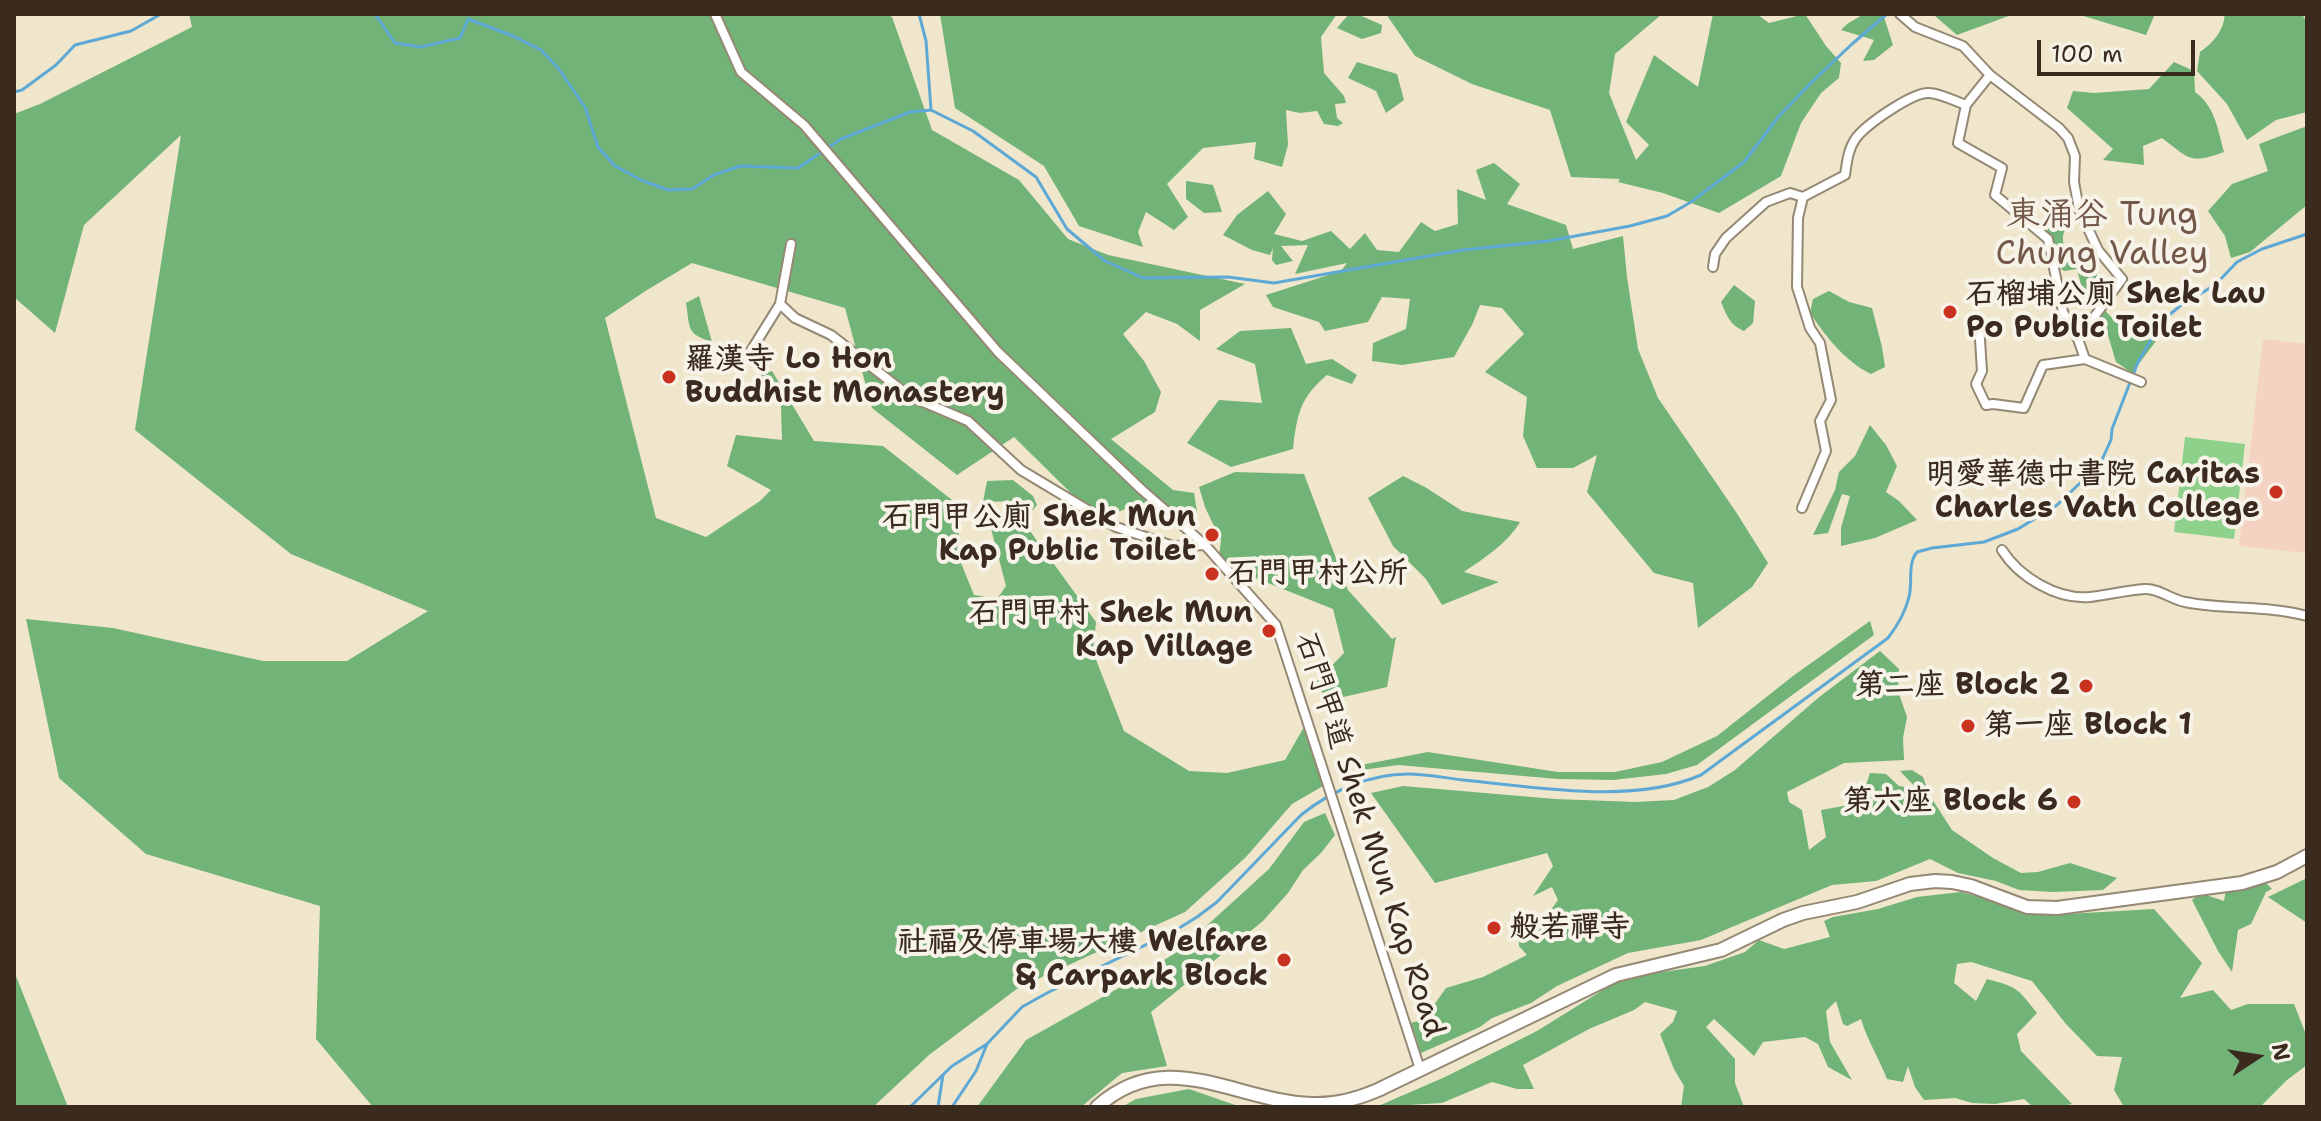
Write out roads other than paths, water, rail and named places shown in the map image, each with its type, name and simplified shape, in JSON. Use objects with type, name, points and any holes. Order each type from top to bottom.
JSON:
[{"type":"main road","points":[[1097,1107],[1127,1087],[1166,1077],[1199,1079],[1298,1103],[1340,1103],[1366,1096],[1616,975],[1721,950],[1794,915],[1857,902],[1922,881],[1971,886],[2020,905],[2042,909],[2242,883],[2277,872],[2307,856]]},
{"type":"street","name":"石門甲道 Shek Mun Kap Road","points":[[715,14],[741,72],[804,125],[998,352],[1141,489],[1205,545],[1276,625],[1420,1069]]},
{"type":"street","points":[[1900,14],[1915,27],[1963,46],[1990,75],[2068,138],[2075,156],[2074,182],[2079,209],[2098,250],[2122,279],[2078,339]]},
{"type":"street","points":[[1990,75],[1966,105],[1958,143],[2002,168],[1995,195],[2048,239],[2063,312],[2085,359]]},
{"type":"street","points":[[1713,267],[1715,254],[1726,238],[1766,202],[1790,193],[1803,197],[1845,175],[1849,152],[1857,137],[1900,103],[1917,94],[1931,93],[1966,105]]},
{"type":"street","points":[[1802,508],[1826,451],[1820,421],[1831,400],[1820,343],[1810,328],[1797,287],[1798,218],[1803,197]]},
{"type":"street","points":[[749,354],[780,304],[791,244]]},
{"type":"street","points":[[780,304],[795,318],[831,335],[909,396],[968,421],[1021,470],[1116,527],[1173,546],[1205,545]]},
{"type":"street","points":[[1979,324],[1982,371],[1976,384],[1986,405],[2024,408],[2043,365],[2085,359],[2138,381]]},
{"type":"street","points":[[2002,550],[2024,575],[2063,593],[2086,597],[2148,588],[2184,602],[2288,610],[2307,616]]},
{"type":"waterway","points":[[14,92],[22,90],[56,65],[75,45],[131,31],[161,14]]},
{"type":"waterway","points":[[375,14],[395,43],[421,47],[460,38],[468,19],[541,50],[558,68],[585,107],[598,147],[615,166],[668,190],[692,189],[714,175],[740,166],[798,168],[841,139],[910,112],[931,110],[973,131],[1036,177],[1067,229],[1105,261],[1143,278],[1228,277],[1274,283],[1463,250],[1548,241],[1667,216],[1744,162],[1779,116],[1887,14]]},
{"type":"waterway","points":[[919,14],[926,41],[931,110]]},
{"type":"waterway","points":[[952,1107],[976,1071],[987,1044],[1022,1007],[1197,917],[1217,902],[1301,815],[1325,798],[1351,786],[1379,777],[1408,774],[1615,792],[1674,784],[1701,775],[1888,638],[1907,603],[1912,562],[1917,552],[1984,542],[2018,529],[2057,505],[2100,464],[2138,362],[2162,321],[2215,285],[2237,262],[2262,249],[2307,234]]},
{"type":"waterway","points":[[910,1107],[952,1066],[987,1044]]},
{"type":"waterway","points":[[938,1107],[943,1075]]},
{"type":"place","name":"石榴埔公廁 Shek Lau Po Public Toilet","points":[[1950,312]]},
{"type":"place","name":"羅漢寺 Lo Hon Buddhist Monastery","points":[[669,377]]},
{"type":"place","name":"明愛華德中書院 Caritas Charles Vath College","points":[[2276,492]]},
{"type":"place","name":"石門甲公廁 Shek Mun Kap Public Toilet","points":[[1212,535]]},
{"type":"place","name":"石門甲村公所","points":[[1212,574]]},
{"type":"place","name":"石門甲村 Shek Mun Kap Village","points":[[1269,631]]},
{"type":"place","name":"第二座 Block 2","points":[[2086,686]]},
{"type":"place","name":"第一座 Block 1","points":[[1968,726]]},
{"type":"place","name":"第六座 Block 6","points":[[2074,802]]},
{"type":"place","name":"般若禪寺","points":[[1494,928]]},
{"type":"place","name":"社福及停車場大樓 Welfare & Carpark Block","points":[[1284,960]]},
{"type":"district","name":"東涌谷 Tung Chung Valley","points":[[2102,236]]}]
